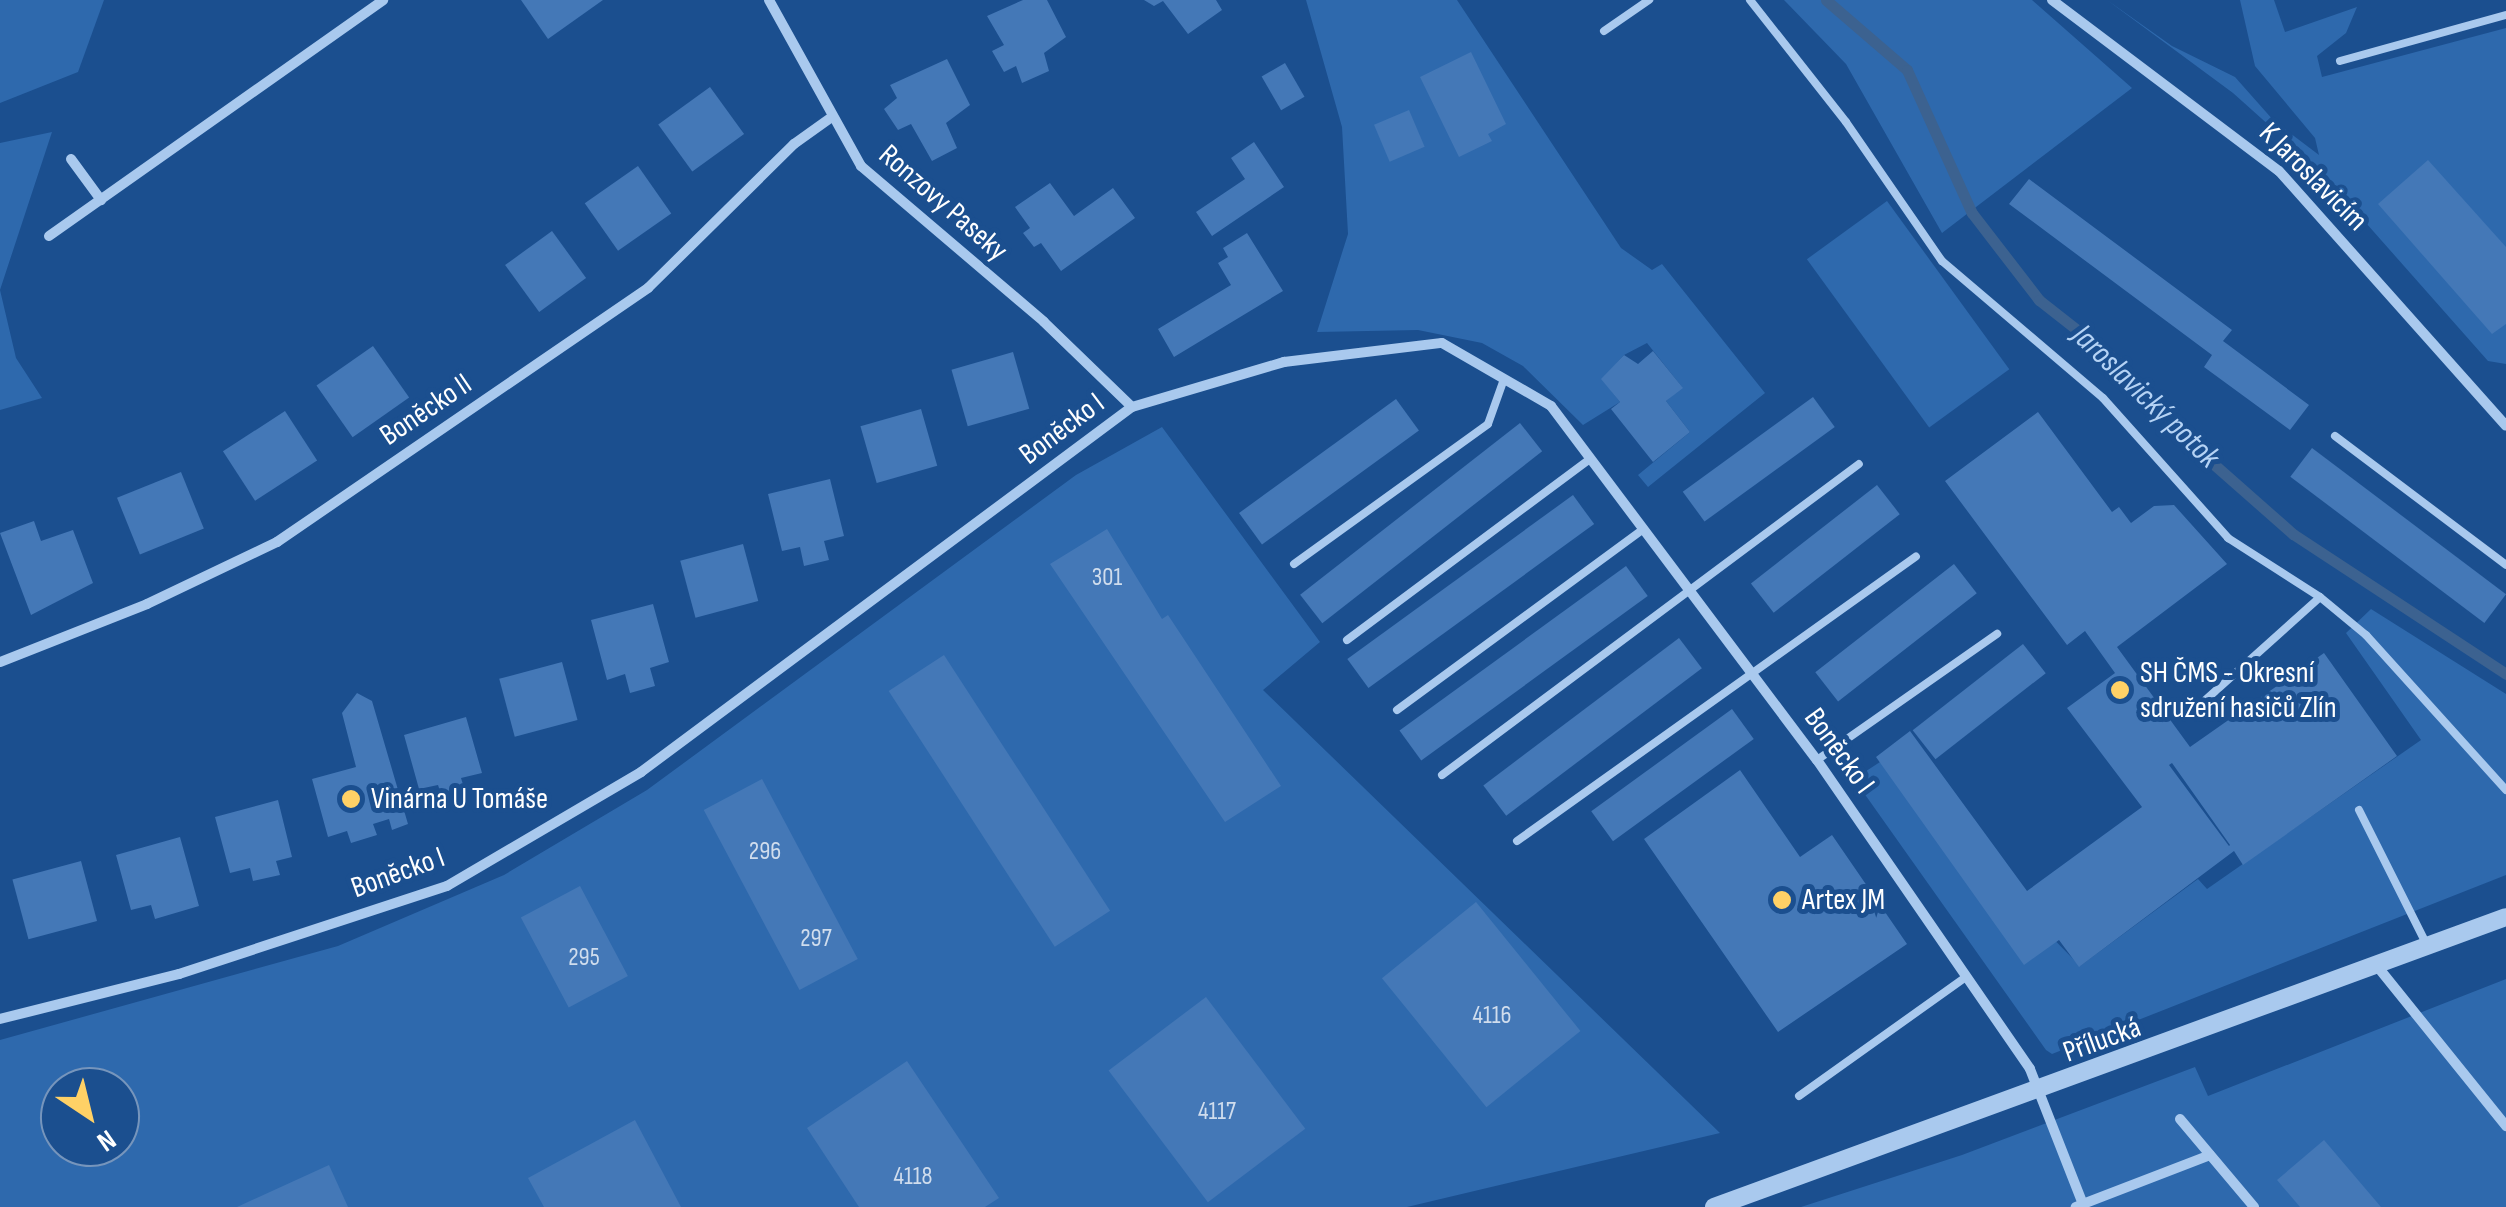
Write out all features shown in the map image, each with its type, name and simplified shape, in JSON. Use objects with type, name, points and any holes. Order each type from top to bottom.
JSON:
[{"type":"street","points":[[49,236],[383,0]]},
{"type":"street","name":"Ronzovy Paseky","points":[[769,0],[829,119],[861,166],[1044,322],[1132,408]]},
{"type":"street","name":"K Jaroslavicím","points":[[2052,0],[2279,170],[2506,426]]},
{"type":"street","name":"Boněcko II","points":[[0,662],[147,604],[277,542],[648,288],[794,144],[829,119]]},
{"type":"street","points":[[71,159],[101,200]]},
{"type":"street","name":"Boněcko I","points":[[0,1019],[179,974],[448,886],[641,772],[1132,408],[1284,362],[1442,343],[1550,406],[1817,760],[2042,1091],[2079,1206]]},
{"type":"street","name":"Přílucká","points":[[1714,1207],[2042,1091],[2506,917]]},
{"type":"street","points":[[2376,966],[2506,1126]]},
{"type":"street","points":[[2180,1119],[2254,1207]]},
{"type":"street","points":[[2079,1206],[2210,1155]]},
{"type":"lane","points":[[1604,31],[1649,0]]},
{"type":"lane","points":[[1750,0],[1846,122],[1942,261],[2104,398],[2228,538],[2320,598],[2366,635],[2506,790]]},
{"type":"lane","points":[[2340,61],[2506,14]]},
{"type":"lane","points":[[1294,564],[1488,424],[1504,379]]},
{"type":"lane","points":[[2335,436],[2506,565]]},
{"type":"lane","points":[[1346,640],[1590,459]]},
{"type":"lane","points":[[1442,775],[1859,464]]},
{"type":"lane","points":[[1397,710],[1643,529]]},
{"type":"lane","points":[[1518,841],[1916,556]]},
{"type":"lane","points":[[2192,712],[2320,598]]},
{"type":"lane","points":[[1817,760],[1997,634]]},
{"type":"lane","points":[[2360,810],[2428,948]]},
{"type":"lane","points":[[1799,1096],[1966,977]]},
{"type":"shaded area","points":[[0,0],[104,0],[78,72],[0,103]]},
{"type":"shaded area","points":[[1306,0],[1457,0],[1621,248],[1652,270],[1662,264],[1765,393],[1648,487],[1638,475],[1690,432],[1666,401],[1682,387],[1647,343],[1624,355],[1602,379],[1620,402],[1583,425],[1523,366],[1482,343],[1418,330],[1317,332],[1348,234],[1342,127]]},
{"type":"shaded area","points":[[1784,0],[2032,0],[2132,88],[1942,233],[1846,64]]},
{"type":"shaded area","points":[[2107,0],[2172,46],[2235,77],[2274,121],[2319,155],[2315,138],[2255,66],[2240,0],[2274,0],[2285,32],[2357,7],[2346,33],[2317,56],[2322,77],[2506,28],[2506,364],[2488,361],[2320,171],[2233,93]]},
{"type":"shaded area","points":[[52,132],[0,290],[0,143]]},
{"type":"shaded area","points":[[1887,201],[2009,369],[1929,427],[1807,259]]},
{"type":"shaded area","points":[[0,290],[16,358],[42,398],[0,410]]},
{"type":"shaded area","points":[[1162,427],[1320,642],[1263,690],[1720,1133],[1407,1207],[0,1207],[0,1040],[338,946],[504,875],[647,790],[1076,475]]},
{"type":"shaded area","points":[[2371,609],[2506,694],[2506,875],[2052,1054],[2046,1050],[1854,779],[1880,762],[2080,966],[2198,879],[2207,889],[2421,740],[2346,633]]},
{"type":"shaded area","points":[[2506,979],[2506,1207],[1801,1207],[1962,1155],[2195,1067],[2208,1096]]},
{"type":"building","points":[[521,0],[603,0],[548,39]]},
{"type":"building","points":[[1023,0],[1047,0],[1066,37],[1044,53],[1049,71],[1022,83],[1016,66],[1004,72],[992,51],[1004,45],[987,16]]},
{"type":"building","points":[[1144,0],[1216,0],[1222,10],[1188,34],[1163,1],[1154,6]]},
{"type":"building","points":[[1471,52],[1506,124],[1488,134],[1492,141],[1459,157],[1420,77]]},
{"type":"building","points":[[947,59],[970,105],[946,123],[957,148],[932,161],[911,124],[898,130],[884,109],[897,98],[890,85]]},
{"type":"building","points":[[1285,63],[1304,97],[1281,110],[1262,76]]},
{"type":"building","points":[[710,87],[744,134],[692,172],[658,125]]},
{"type":"building","points":[[1409,110],[1425,147],[1390,162],[1374,125]]},
{"type":"building","points":[[1254,142],[1284,187],[1212,236],[1196,212],[1245,179],[1231,158]]},
{"type":"building","points":[[2428,160],[2506,247],[2506,324],[2492,334],[2378,204]]},
{"type":"building","points":[[638,166],[671,214],[618,251],[585,203]]},
{"type":"building","points":[[2029,179],[2232,330],[2223,341],[2309,405],[2290,430],[2204,367],[2212,355],[2009,204]]},
{"type":"building","points":[[1050,183],[1074,216],[1113,188],[1135,218],[1061,271],[1041,243],[1034,247],[1023,233],[1030,228],[1015,207]]},
{"type":"building","points":[[552,231],[586,278],[539,312],[505,265]]},
{"type":"building","points":[[1247,233],[1283,291],[1174,357],[1158,329],[1231,285],[1218,263],[1228,257],[1223,248]]},
{"type":"building","points":[[373,346],[409,398],[353,437],[316,386]]},
{"type":"building","points":[[1653,351],[1683,388],[1666,401],[1690,432],[1653,462],[1611,409],[1620,402],[1601,379],[1624,355],[1638,364]]},
{"type":"building","points":[[1013,352],[1029,409],[968,426],[951,370]]},
{"type":"building","points":[[1813,397],[1835,427],[1704,522],[1683,492]]},
{"type":"building","points":[[1396,399],[1419,431],[1262,545],[1239,513]]},
{"type":"building","points":[[921,409],[937,466],[877,483],[860,426]]},
{"type":"building","points":[[285,411],[317,460],[255,501],[223,451]]},
{"type":"building","name":"SH ČMS - Okresní sdružení hasičů Zlín","points":[[2038,412],[2112,512],[2119,507],[2131,523],[2154,506],[2174,505],[2227,564],[2117,647],[2190,747],[2324,653],[2397,756],[2243,865],[2234,851],[2079,967],[2059,940],[2024,965],[1876,757],[1910,731],[2027,891],[2142,807],[2067,708],[2115,673],[2085,631],[2067,645],[1945,481]],"holes":[[[2172,763],[2229,846],[2169,765]]]},
{"type":"building","points":[[1520,423],[1542,451],[1322,623],[1300,595]]},
{"type":"building","points":[[2312,448],[2506,594],[2484,623],[2290,477]]},
{"type":"building","points":[[181,472],[204,529],[140,554],[117,498]]},
{"type":"building","points":[[830,479],[844,536],[824,541],[829,560],[804,566],[800,547],[782,551],[768,494]]},
{"type":"building","points":[[1877,485],[1900,514],[1774,613],[1751,584]]},
{"type":"building","points":[[1573,495],[1594,524],[1368,688],[1347,659]]},
{"type":"building","points":[[34,521],[41,541],[73,530],[93,583],[31,615],[0,533]]},
{"type":"building","points":[[1107,529],[1162,619],[1168,615],[1281,786],[1225,822],[1050,564]]},
{"type":"building","points":[[743,544],[758,601],[695,618],[680,561]]},
{"type":"building","points":[[1954,564],[1977,593],[1838,702],[1815,672]]},
{"type":"building","points":[[1626,566],[1648,596],[1421,761],[1399,731]]},
{"type":"building","points":[[653,604],[669,662],[650,668],[655,686],[630,693],[625,674],[607,680],[591,620]]},
{"type":"building","points":[[1679,638],[1702,668],[1506,816],[1483,785]]},
{"type":"building","points":[[2023,644],[2046,673],[1935,759],[1913,730]]},
{"type":"building","points":[[944,655],[1110,911],[1055,947],[889,691]]},
{"type":"building","points":[[562,662],[578,720],[515,737],[499,679]]},
{"type":"building","points":[[357,693],[372,701],[408,824],[392,830],[389,819],[373,824],[377,835],[351,843],[347,831],[328,837],[312,779],[356,767],[342,713]]},
{"type":"building","points":[[1732,709],[1754,739],[1613,841],[1591,811]]},
{"type":"building","points":[[466,717],[482,773],[461,778],[465,791],[442,797],[438,785],[419,789],[404,735]]},
{"type":"building","name":"Artex JM","points":[[1740,770],[1800,857],[1832,835],[1907,944],[1778,1032],[1644,839]]},
{"type":"building","points":[[762,779],[858,959],[799,990],[704,810]]},
{"type":"building","points":[[278,800],[292,857],[276,861],[280,875],[253,881],[250,868],[230,873],[215,817]]},
{"type":"building","points":[[180,837],[199,906],[155,919],[151,905],[131,910],[116,855]]},
{"type":"building","points":[[81,861],[97,921],[28,939],[12,879]]},
{"type":"building","points":[[580,886],[628,976],[569,1008],[521,917]]},
{"type":"building","points":[[1476,902],[1580,1031],[1486,1107],[1382,978]]},
{"type":"building","points":[[1206,997],[1305,1129],[1208,1202],[1109,1070]]},
{"type":"building","points":[[907,1061],[999,1198],[985,1207],[859,1207],[807,1128]]},
{"type":"building","points":[[635,1120],[681,1207],[544,1207],[528,1178]]},
{"type":"building","points":[[2324,1140],[2381,1207],[2300,1207],[2277,1180]]},
{"type":"building","points":[[329,1165],[348,1207],[237,1207]]},
{"type":"waterway","name":"Jaroslavický potok","points":[[1826,0],[1907,70],[1972,213],[2039,300],[2118,362],[2192,445],[2293,534],[2506,674]]},
{"type":"place","name":"SH ČMS - Okresní sdružení hasičů Zlín","points":[[2120,690]]},
{"type":"place","name":"Vinárna U Tomáše","points":[[351,799]]},
{"type":"place","name":"Artex JM","points":[[1782,900]]}]
